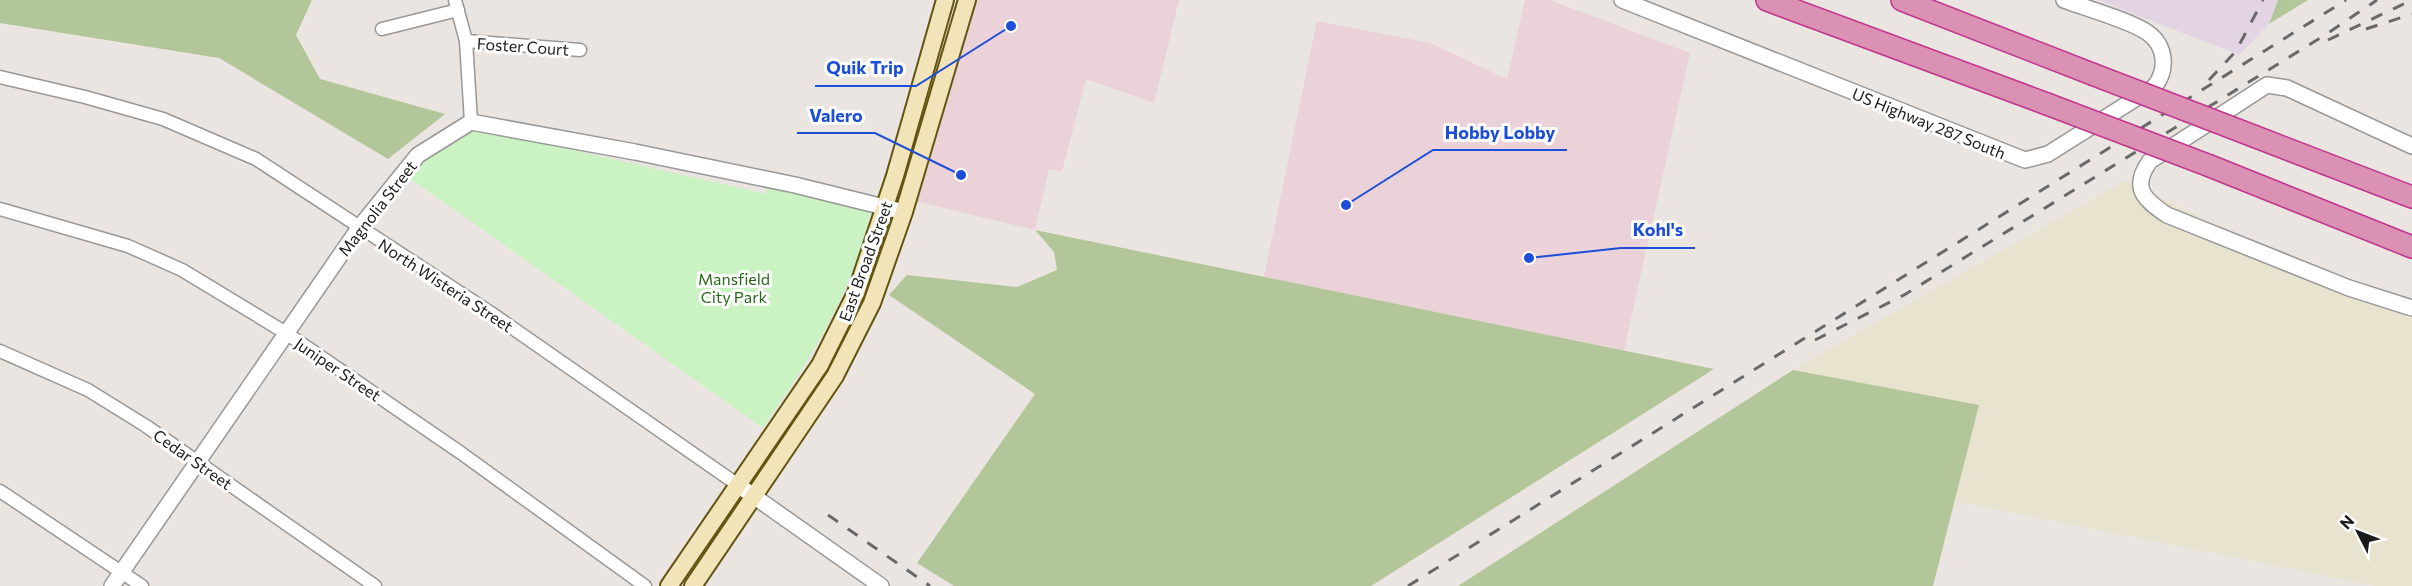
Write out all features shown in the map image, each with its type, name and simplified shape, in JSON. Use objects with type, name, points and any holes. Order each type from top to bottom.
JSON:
[{"type":"highway","points":[[1767,0],[2294,198],[2412,247]]},
{"type":"highway","points":[[1902,0],[2412,197]]},
{"type":"highway","points":[[1925,0],[1978,20],[2010,40]]},
{"type":"highway","points":[[2294,198],[2320,221],[2412,261]]},
{"type":"main road","name":"East Broad Street","points":[[669,586],[820,365],[856,293],[885,207],[945,0]]},
{"type":"main road","name":"East Broad Street","points":[[693,586],[835,376],[872,303],[904,212],[967,0]]},
{"type":"main road","points":[[913,114],[932,118]]},
{"type":"main road","points":[[856,293],[872,303]]},
{"type":"main road","points":[[820,365],[835,376]]},
{"type":"street","name":"US Highway 287 South","points":[[1622,0],[2025,160],[2048,154],[2154,87],[2161,75],[2162,50],[2148,33],[2064,0]]},
{"type":"street","points":[[382,29],[456,5],[466,41],[471,122],[635,152],[904,212]]},
{"type":"street","name":"Foster Court","points":[[466,41],[580,50]]},
{"type":"street","name":"North Wisteria Street","points":[[0,77],[85,97],[163,119],[256,159],[491,313],[738,485]]},
{"type":"street","points":[[2412,146],[2288,88],[2267,85],[2150,161],[2142,172],[2140,184],[2143,195],[2167,215],[2349,288],[2412,308]]},
{"type":"street","name":"Magnolia Street","points":[[112,586],[359,228],[418,155],[471,122]]},
{"type":"street","name":"Juniper Street","points":[[0,209],[139,251],[182,270],[286,333],[461,453],[645,586]]},
{"type":"street","name":"Cedar Street","points":[[0,351],[88,390],[146,426],[375,586]]},
{"type":"street","points":[[738,485],[882,586]]},
{"type":"street","points":[[0,491],[142,586]]},
{"type":"shaded area","points":[[977,0],[1179,0],[1154,103],[1086,79],[1062,172],[1049,169],[1035,230],[915,201],[946,91]]},
{"type":"shaded area","points":[[1525,0],[1550,0],[1690,53],[1624,350],[1264,277],[1317,21],[1430,43],[1507,79]]},
{"type":"shaded area","points":[[2098,0],[2278,0],[2269,24],[2239,55]]},
{"type":"shaded area","points":[[2125,181],[2412,319],[2412,586],[2377,586],[1954,501],[1979,405],[1793,370]]},
{"type":"green space","points":[[0,0],[312,0],[296,35],[320,79],[445,114],[388,159],[219,58],[0,23]]},
{"type":"green space","points":[[2278,0],[2308,0],[2269,24]]},
{"type":"green space","name":"Mansfield City Park","points":[[472,127],[766,194],[771,174],[871,210],[853,269],[828,324],[797,377],[763,428],[408,177],[442,145]]},
{"type":"green space","points":[[1035,230],[1714,369],[1371,586],[954,586],[917,563],[1035,394],[889,295],[907,275],[1017,287],[1057,270],[1054,252]]},
{"type":"green space","points":[[1793,370],[1979,405],[1933,586],[1458,586]]},
{"type":"railway","points":[[2209,80],[2236,51],[2263,0]]},
{"type":"railway","points":[[1408,586],[2346,0]]},
{"type":"railway","points":[[1815,340],[1904,295],[2325,35],[2377,0]]},
{"type":"railway","points":[[2328,40],[2412,0]]},
{"type":"railway","points":[[2366,29],[2412,14]]},
{"type":"railway","points":[[828,515],[930,586]]},
{"type":"place","name":"Quik Trip","points":[[1011,26]]},
{"type":"place","name":"Valero","points":[[961,175]]},
{"type":"place","name":"Hobby Lobby","points":[[1346,205]]},
{"type":"place","name":"Kohl's","points":[[1529,258]]}]
